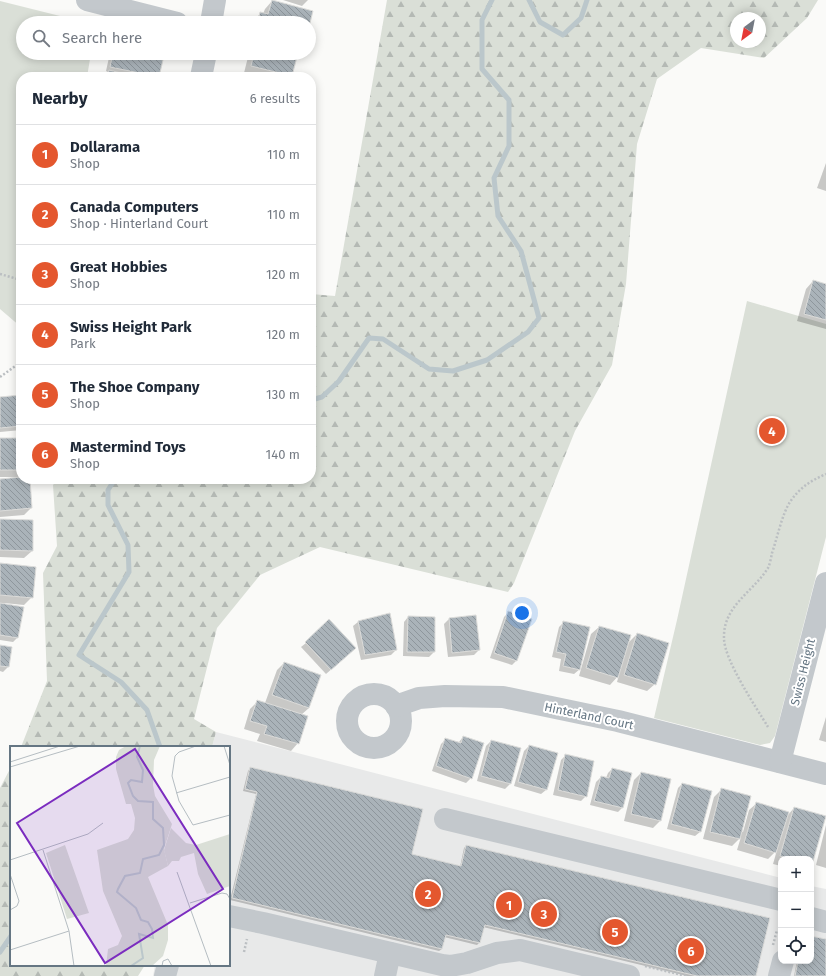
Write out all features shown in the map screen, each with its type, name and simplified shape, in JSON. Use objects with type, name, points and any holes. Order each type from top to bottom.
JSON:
[{"type":"street","points":[[86,0],[149,16]]},
{"type":"street","points":[[212,16],[215,0]]},
{"type":"street","points":[[202,72],[205,60]]},
{"type":"street","name":"Swiss Height","points":[[780,762],[826,583]]},
{"type":"street","name":"Hinterland Court","points":[[396,706],[419,698],[446,696],[503,697],[618,721],[826,774]]},
{"type":"street","points":[[445,819],[778,899]]},
{"type":"street","points":[[230,916],[248,919],[434,964],[450,966],[467,964],[506,951],[520,950],[635,971]]},
{"type":"street","points":[[814,919],[826,922]]},
{"type":"street","points":[[385,976],[390,953]]},
{"type":"street","points":[[779,976],[781,964]]},
{"type":"street","points":[[165,976],[168,966]]},
{"type":"path","points":[[0,274],[16,279]]},
{"type":"path","points":[[0,376],[16,365]]},
{"type":"path","points":[[771,732],[734,668],[724,640],[724,625],[729,614],[769,566],[783,518],[790,502],[800,490],[812,480],[826,474]]},
{"type":"path","points":[[635,971],[686,976]]},
{"type":"shaded area","points":[[216,732],[778,877],[778,964],[814,964],[814,887],[826,889],[826,976],[153,976],[155,966],[230,966],[230,746],[212,746]]},
{"type":"green space","points":[[387,0],[818,0],[807,18],[764,58],[701,48],[657,79],[637,144],[626,284],[612,365],[575,431],[514,583],[508,592],[320,547],[260,575],[217,628],[194,719],[216,732],[212,746],[21,746],[47,681],[43,573],[57,546],[54,484],[316,484],[316,294],[335,296]]},
{"type":"green space","points":[[0,1],[60,16],[16,16],[16,60],[90,60],[88,72],[16,72],[16,323],[0,309]]},
{"type":"green space","points":[[747,301],[826,324],[826,537],[775,736],[770,743],[760,745],[654,718]]},
{"type":"green space","points":[[10,769],[10,966],[144,966],[138,976],[0,976],[0,788]]},
{"type":"building","points":[[272,0],[313,11],[312,16],[259,16],[260,12],[268,14]]},
{"type":"building","points":[[112,60],[163,60],[160,72],[134,72],[110,67]]},
{"type":"building","points":[[252,60],[296,60],[293,72],[276,72],[251,66]]},
{"type":"building","points":[[813,280],[826,284],[826,320],[804,314]]},
{"type":"building","points":[[16,395],[16,426],[0,428],[0,397]]},
{"type":"building","points":[[0,438],[16,438],[16,470],[0,470]]},
{"type":"building","points":[[16,477],[16,484],[30,484],[32,508],[0,511],[0,479]]},
{"type":"building","points":[[0,519],[33,520],[33,551],[0,550]]},
{"type":"building","points":[[0,563],[36,567],[33,598],[0,595]]},
{"type":"building","points":[[0,603],[24,607],[18,638],[0,635]]},
{"type":"building","points":[[508,611],[532,619],[517,661],[494,653]]},
{"type":"building","points":[[390,613],[397,650],[365,655],[358,621]]},
{"type":"building","points":[[476,615],[480,650],[452,653],[449,618]]},
{"type":"building","points":[[408,616],[435,617],[435,652],[407,652]]},
{"type":"building","points":[[329,619],[356,648],[331,670],[305,642]]},
{"type":"building","points":[[563,621],[590,627],[580,670],[563,666],[566,654],[556,652]]},
{"type":"building","points":[[599,626],[631,635],[618,678],[586,668]]},
{"type":"building","points":[[637,633],[669,643],[656,685],[624,675]]},
{"type":"building","points":[[0,645],[12,647],[9,667],[0,666]]},
{"type":"building","points":[[284,662],[321,675],[309,708],[272,695]]},
{"type":"building","points":[[257,700],[308,716],[299,744],[264,734],[267,726],[250,721]]},
{"type":"building","points":[[463,736],[484,743],[472,779],[436,766],[445,738],[461,743]]},
{"type":"building","points":[[491,740],[521,748],[511,784],[481,776]]},
{"type":"building","points":[[529,745],[558,753],[547,790],[518,782]]},
{"type":"building","points":[[565,754],[594,761],[587,797],[558,790]]},
{"type":"building","points":[[250,767],[423,809],[412,854],[461,866],[466,845],[770,918],[756,976],[697,976],[485,925],[480,943],[446,935],[442,949],[232,898],[257,792],[245,789]]},
{"type":"building","points":[[612,768],[632,773],[623,808],[594,801],[601,776],[609,778]]},
{"type":"building","points":[[641,772],[671,779],[661,821],[631,814]]},
{"type":"building","points":[[682,783],[712,791],[701,832],[671,824]]},
{"type":"building","points":[[721,788],[751,796],[740,839],[710,832]]},
{"type":"building","points":[[756,802],[789,812],[776,853],[744,843]]},
{"type":"building","points":[[794,807],[826,816],[814,858],[814,856],[780,856]]},
{"type":"building","points":[[814,937],[826,939],[826,976],[795,976],[797,964],[814,964]]},
{"type":"waterway","points":[[316,399],[322,397],[339,381],[369,338],[383,339],[429,369],[453,371],[487,360],[528,332],[539,318],[521,251],[498,216],[494,178],[509,146],[509,100],[482,69],[482,20],[492,0]]},
{"type":"waterway","points":[[529,0],[540,22],[563,35],[581,18],[587,0]]},
{"type":"waterway","points":[[112,484],[108,490],[108,505],[128,545],[129,572],[79,655],[121,682],[147,710],[160,746]]},
{"type":"waterway","points":[[0,952],[10,937]]},
{"type":"place","name":"Swiss Height Park","points":[[772,431]]},
{"type":"place","name":"Canada Computers","points":[[428,894]]},
{"type":"place","name":"Dollarama","points":[[509,905]]},
{"type":"place","name":"Great Hobbies","points":[[544,914]]},
{"type":"place","name":"The Shoe Company","points":[[615,932]]},
{"type":"place","name":"Mastermind Toys","points":[[691,951]]}]
